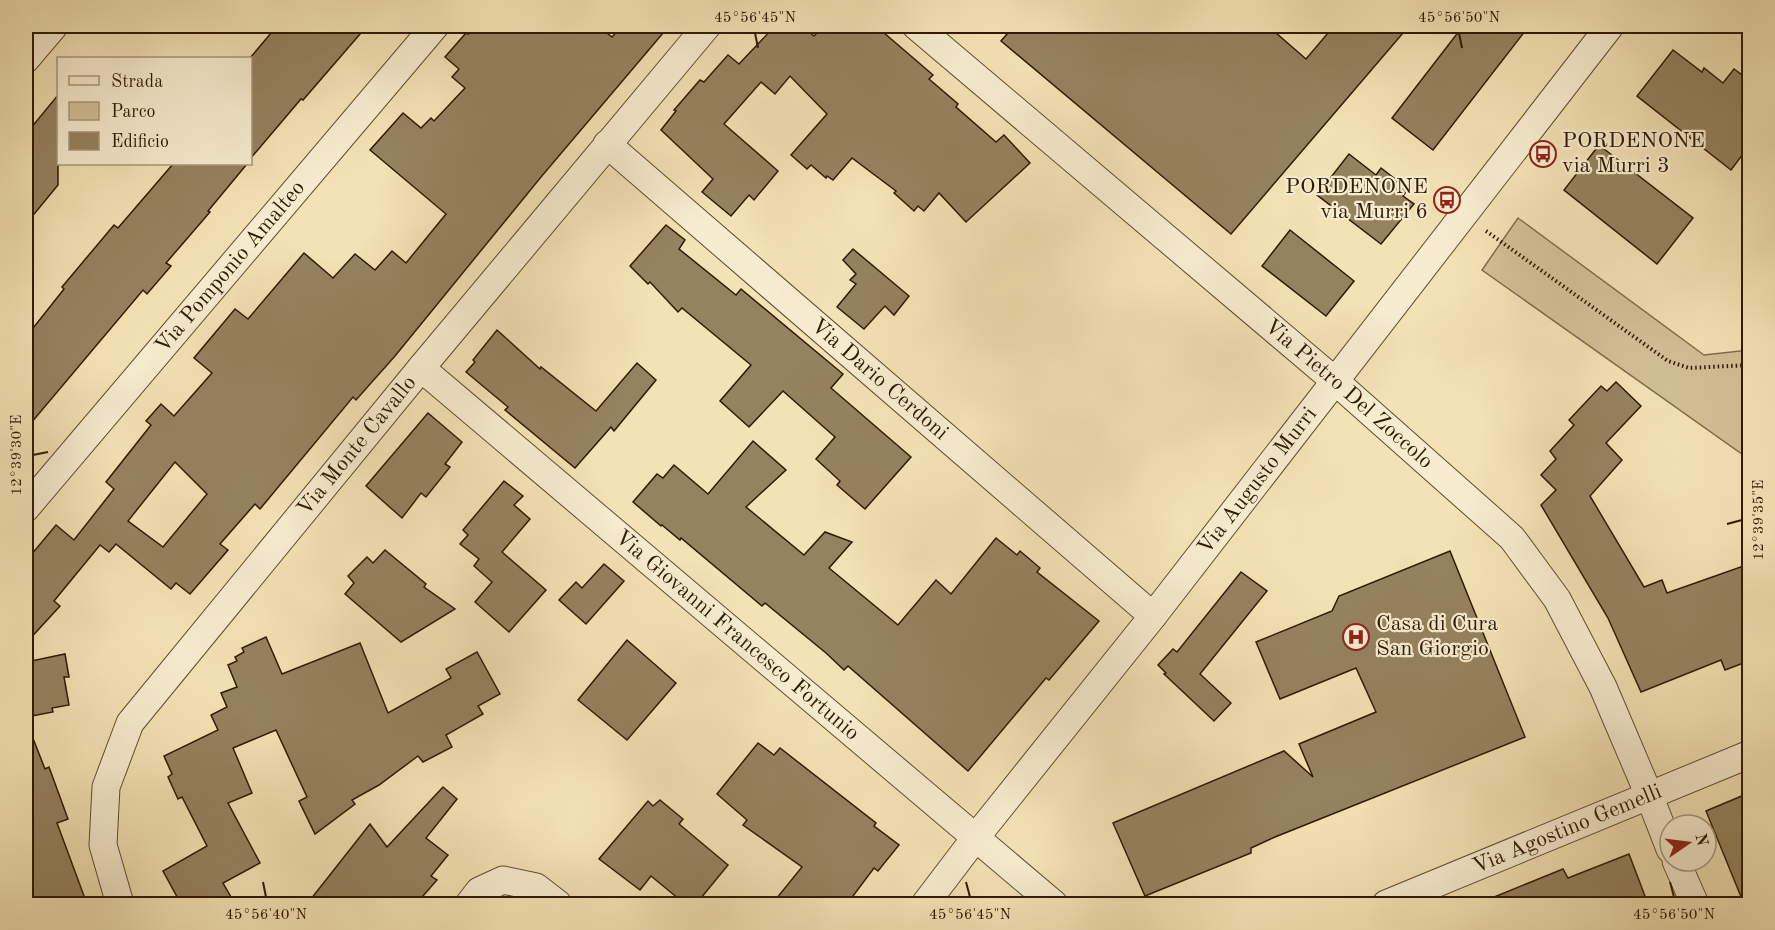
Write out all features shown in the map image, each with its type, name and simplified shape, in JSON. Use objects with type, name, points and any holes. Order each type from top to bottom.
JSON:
[{"type":"street","name":"Via Pomponio Amalteo","points":[[26,508],[435,26]]},
{"type":"street","name":"Via Monte Cavallo","points":[[120,904],[103,845],[106,787],[130,723],[421,368],[707,26]]},
{"type":"street","name":"Via Pietro Del Zoccolo","points":[[916,26],[1335,381],[1512,538],[1557,599],[1603,687],[1658,818]]},
{"type":"street","name":"Via Augusto Murri","points":[[925,904],[1153,616],[1610,26]]},
{"type":"street","name":"Via Dario Cerdoni","points":[[607,144],[1153,616]]},
{"type":"street","name":"Via Giovanni Francesco Fortunio","points":[[421,368],[1054,904]]},
{"type":"street","name":"Via Agostino Gemelli","points":[[1386,904],[1749,754]]},
{"type":"street","points":[[1681,873],[1695,904]]},
{"type":"street","points":[[469,904],[479,891],[503,880],[536,887],[558,904]]},
{"type":"path","points":[[1464,215],[1668,361],[1689,368],[1749,365]]},
{"type":"green space","points":[[1518,218],[1704,355],[1749,350],[1749,459],[1482,270]]},
{"type":"building","points":[[277,26],[367,26],[252,157],[251,57]]},
{"type":"building","points":[[476,26],[598,26],[612,37],[622,26],[669,26],[541,177],[395,356],[356,400],[353,397],[260,509],[255,504],[220,544],[228,550],[190,594],[176,583],[171,589],[116,544],[109,552],[100,545],[54,601],[60,606],[26,643],[26,561],[56,525],[74,540],[114,489],[106,482],[151,425],[146,421],[161,404],[174,416],[212,373],[194,358],[235,309],[248,319],[304,253],[333,278],[355,254],[375,270],[392,251],[406,263],[446,214],[370,150],[403,113],[421,128],[431,118],[434,121],[465,88],[452,77],[459,69],[445,57],[466,33],[468,34]],"holes":[[[175,462],[207,494],[163,547],[128,521]]]},
{"type":"building","points":[[775,26],[802,26],[814,36],[824,26],[876,26],[933,75],[929,79],[958,104],[956,107],[996,142],[1004,135],[1030,163],[966,222],[939,193],[924,211],[918,206],[914,211],[894,193],[896,191],[852,158],[833,180],[827,176],[826,178],[811,165],[807,169],[791,155],[827,114],[790,76],[775,94],[761,82],[724,124],[778,171],[754,200],[749,195],[731,216],[702,192],[713,179],[661,130],[676,111],[674,110],[700,80],[704,82],[728,55],[739,64]]},
{"type":"building","points":[[1014,26],[1268,26],[1306,59],[1334,26],[1409,26],[1231,234],[1001,41]]},
{"type":"building","points":[[1463,26],[1529,26],[1433,150],[1392,118]]},
{"type":"building","points":[[1673,50],[1702,72],[1704,68],[1723,83],[1734,69],[1749,80],[1749,146],[1731,170],[1637,96]]},
{"type":"building","points":[[57,96],[58,185],[26,224],[26,134]]},
{"type":"building","points":[[1599,145],[1693,218],[1657,264],[1564,190]]},
{"type":"building","points":[[1349,154],[1376,175],[1381,168],[1408,189],[1403,196],[1414,204],[1381,244],[1317,195]]},
{"type":"building","points":[[172,165],[246,165],[166,263],[171,266],[147,294],[143,290],[26,429],[26,337],[64,289],[62,287],[114,225],[118,228]]},
{"type":"building","points":[[666,225],[685,240],[679,249],[736,295],[741,289],[843,374],[831,388],[911,457],[865,509],[837,485],[840,481],[816,459],[835,437],[783,391],[749,427],[720,401],[751,365],[682,308],[678,312],[650,282],[648,284],[630,266]]},
{"type":"building","points":[[1290,230],[1354,281],[1326,316],[1262,266]]},
{"type":"building","points":[[853,249],[909,296],[894,315],[885,306],[864,329],[837,307],[856,284],[850,280],[856,274],[843,260]]},
{"type":"building","points":[[497,330],[540,369],[541,367],[596,411],[637,363],[656,380],[614,431],[611,427],[575,468],[505,410],[508,407],[466,372]]},
{"type":"building","points":[[1616,382],[1641,406],[1606,443],[1622,460],[1590,496],[1644,587],[1662,580],[1667,593],[1749,564],[1749,661],[1725,670],[1721,660],[1641,692],[1608,618],[1541,505],[1556,490],[1541,475],[1556,459],[1550,451],[1574,425],[1569,420],[1601,386],[1607,391]]},
{"type":"building","points":[[428,413],[462,442],[445,464],[450,467],[426,497],[421,493],[402,518],[366,486]]},
{"type":"building","points":[[753,441],[786,470],[746,507],[804,555],[825,532],[852,542],[829,568],[898,625],[936,580],[951,594],[996,538],[1017,555],[1020,551],[1040,568],[1037,572],[1099,621],[1049,680],[1046,678],[968,771],[848,666],[844,670],[765,603],[762,606],[681,538],[680,540],[661,526],[633,502],[657,474],[663,478],[674,465],[708,494]]},
{"type":"building","points":[[504,481],[523,496],[514,505],[530,519],[502,552],[546,590],[509,632],[475,602],[492,582],[474,566],[479,559],[460,544],[468,535],[463,530]]},
{"type":"building","points":[[385,550],[426,584],[424,587],[455,609],[401,642],[345,594],[354,583],[348,576],[367,557],[373,563]]},
{"type":"building","points":[[1450,551],[1525,737],[1275,837],[1251,848],[1251,853],[1145,896],[1113,823],[1284,751],[1313,777],[1299,744],[1376,712],[1356,668],[1280,699],[1256,642],[1332,611],[1339,596]]},
{"type":"building","points":[[604,564],[624,581],[586,624],[559,600],[576,582],[582,588]]},
{"type":"building","points":[[1241,572],[1267,591],[1200,674],[1231,703],[1214,721],[1164,674],[1166,673],[1158,665],[1173,649],[1177,652]]},
{"type":"building","points":[[266,637],[282,674],[360,643],[388,713],[451,678],[446,669],[477,652],[500,694],[478,706],[483,714],[446,735],[452,747],[423,762],[418,756],[379,785],[352,800],[355,804],[315,834],[299,801],[307,797],[276,730],[233,748],[252,793],[228,803],[260,863],[223,883],[235,904],[181,904],[163,871],[207,846],[182,797],[178,799],[168,777],[172,774],[164,756],[218,730],[211,715],[227,707],[221,693],[237,687],[228,665],[237,661],[235,657],[244,652],[242,648]]},
{"type":"building","points":[[627,640],[676,683],[627,740],[578,700]]},
{"type":"building","points":[[65,654],[69,677],[64,677],[69,705],[52,708],[53,712],[26,717],[26,662]]},
{"type":"building","points":[[26,723],[45,769],[49,767],[68,819],[57,823],[87,904],[26,904]]},
{"type":"building","points":[[758,743],[774,755],[780,748],[876,823],[874,826],[899,845],[878,871],[874,868],[847,904],[772,904],[802,867],[743,825],[747,820],[717,794]]},
{"type":"building","points":[[443,787],[457,799],[426,838],[448,855],[431,876],[437,880],[416,904],[307,904],[370,824],[387,847]]},
{"type":"building","points":[[1749,793],[1749,904],[1744,904],[1718,840],[1718,813],[1707,813],[1706,811]]},
{"type":"building","points":[[660,800],[683,819],[679,824],[728,865],[696,904],[685,904],[651,876],[640,890],[599,859],[648,801],[653,806]]},
{"type":"building","points":[[1629,854],[1645,896],[1626,904],[1477,904],[1563,869],[1568,878]]},
{"type":"place","name":"PORDENONE via Murri 3","points":[[1543,154]]},
{"type":"place","name":"PORDENONE via Murri 6","points":[[1447,200]]},
{"type":"place","name":"Casa di Cura San Giorgio","points":[[1356,637]]}]
